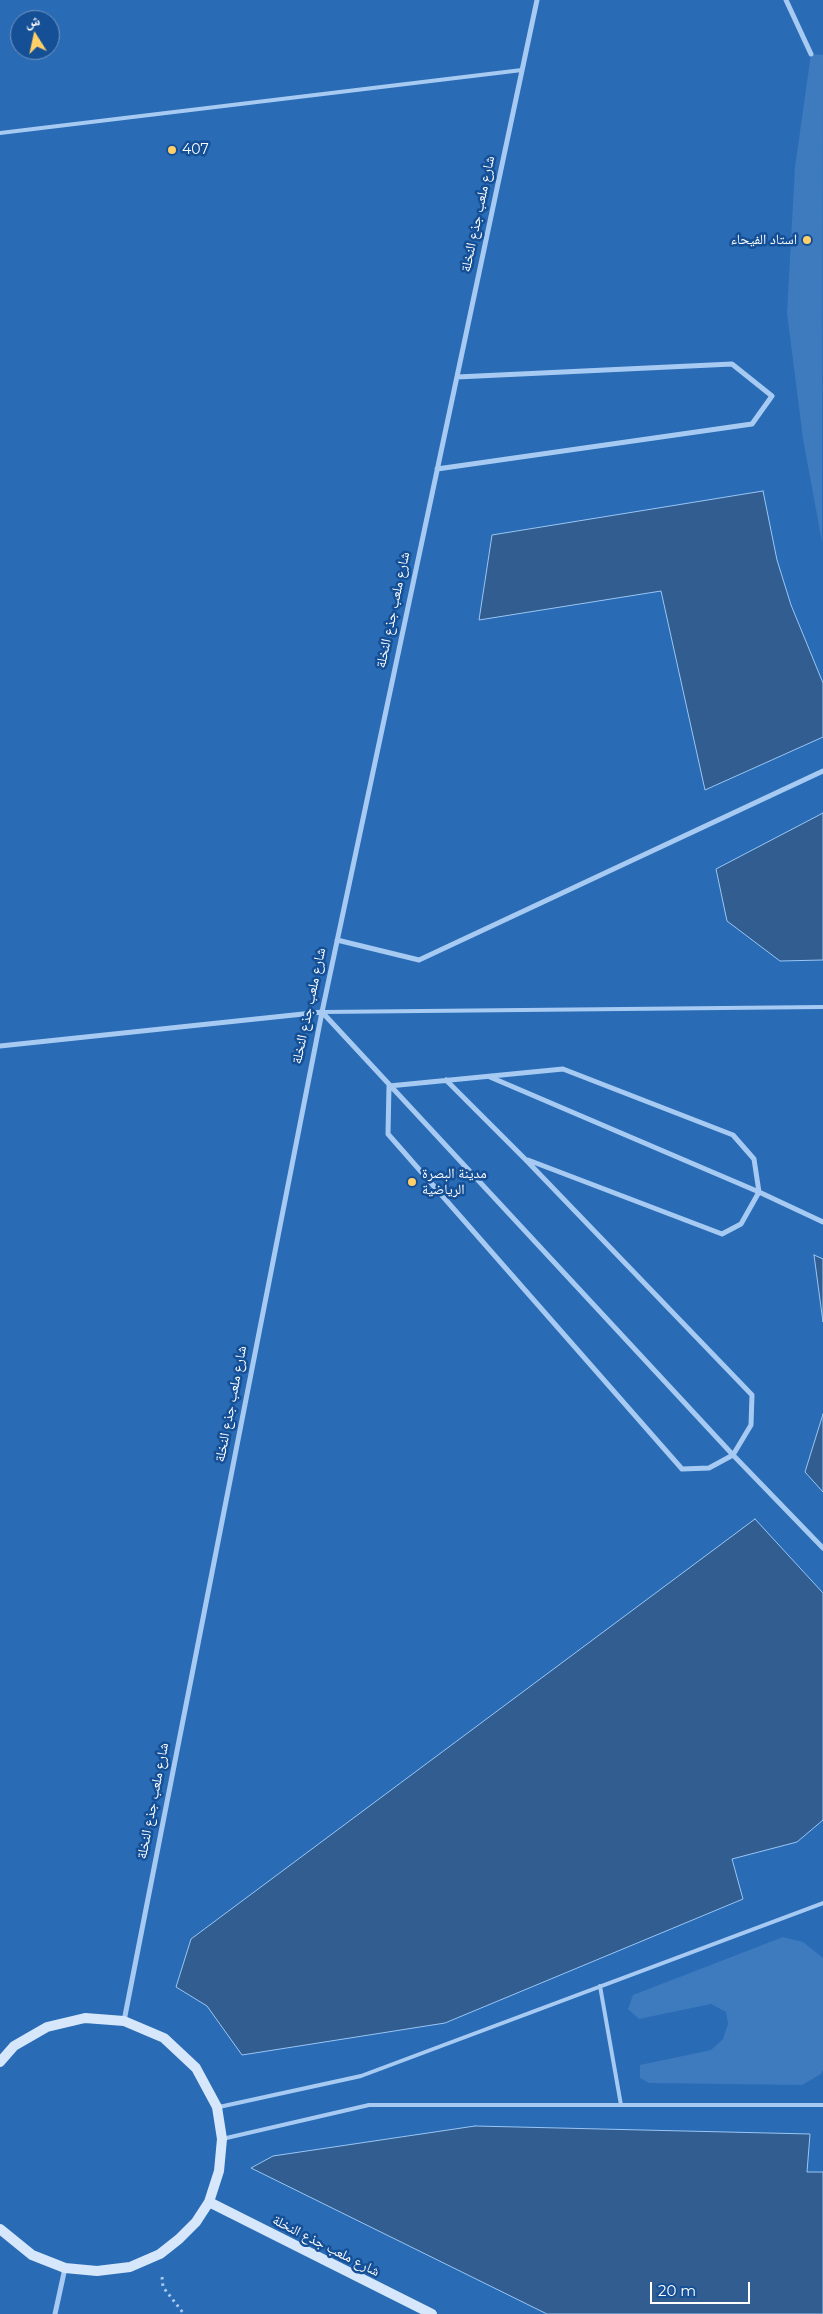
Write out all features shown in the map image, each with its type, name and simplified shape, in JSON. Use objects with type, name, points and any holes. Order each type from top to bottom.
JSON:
[{"type":"street","name":"شارع ملعب جذع النخلة","points":[[124,2021],[322,1012],[537,0]]},
{"type":"street","points":[[786,0],[811,54]]},
{"type":"street","points":[[437,469],[752,424],[772,396],[732,364],[457,376]]},
{"type":"street","points":[[337,940],[419,960],[823,771]]},
{"type":"street","points":[[0,1046],[322,1012],[733,1455],[823,1548]]},
{"type":"street","points":[[390,1086],[563,1069],[733,1135],[754,1159],[759,1192],[741,1224],[722,1234],[525,1159]]},
{"type":"street","points":[[488,1076],[759,1192],[823,1222]]},
{"type":"street","points":[[390,1086],[388,1134],[682,1469],[709,1468],[733,1455],[752,1425],[752,1395],[525,1159],[446,1080]]},
{"type":"street","points":[[0,2062],[14,2046],[48,2027],[85,2018],[124,2021],[164,2038],[196,2068],[216,2107],[222,2139],[219,2171],[209,2202],[196,2222],[179,2240],[160,2254],[130,2267],[97,2271],[65,2268],[32,2255],[0,2229]]},
{"type":"street","name":"شارع ملعب جذع النخلة","points":[[209,2202],[432,2314]]},
{"type":"street","points":[[55,2314],[65,2268]]},
{"type":"lane","points":[[0,133],[522,70]]},
{"type":"lane","points":[[322,1012],[823,1007]]},
{"type":"lane","points":[[216,2107],[361,2076],[823,1903]]},
{"type":"lane","points":[[600,1986],[621,2105]]},
{"type":"lane","points":[[222,2139],[369,2105],[823,2105]]},
{"type":"path","points":[[160,2254],[163,2287],[184,2314]]},
{"type":"shaded area","name":"مدينة البصرة الرياضية","points":[[0,0],[823,0],[823,2314],[0,2314]]},
{"type":"shaded area","points":[[763,491],[777,560],[791,605],[823,683],[823,737],[705,790],[661,591],[479,620],[492,535]]},
{"type":"shaded area","points":[[823,813],[823,960],[780,961],[727,921],[716,869]]},
{"type":"shaded area","points":[[814,1255],[823,1259],[823,1322]]},
{"type":"shaded area","points":[[823,1414],[823,1492],[805,1472]]},
{"type":"shaded area","points":[[755,1519],[823,1593],[823,1820],[797,1842],[732,1859],[743,1899],[445,2023],[242,2055],[207,2006],[176,1987],[191,1939]]},
{"type":"shaded area","points":[[475,2126],[810,2134],[807,2172],[823,2172],[823,2314],[547,2314],[251,2168],[273,2156]]},
{"type":"building","name":"استاد الفيحاء","points":[[811,54],[823,55],[822,542],[803,439],[787,313],[795,167]]},
{"type":"building","points":[[783,1937],[803,1942],[823,1958],[823,2070],[821,2074],[802,2085],[649,2083],[640,2078],[640,2065],[711,2050],[723,2039],[728,2024],[726,2012],[711,2004],[639,2019],[628,2009],[633,1995]]},
{"type":"place","name":"407","points":[[172,150]]},
{"type":"place","name":"استاد الفيحاء","points":[[807,240]]},
{"type":"place","name":"مدينة البصرة الرياضية","points":[[412,1182]]}]
